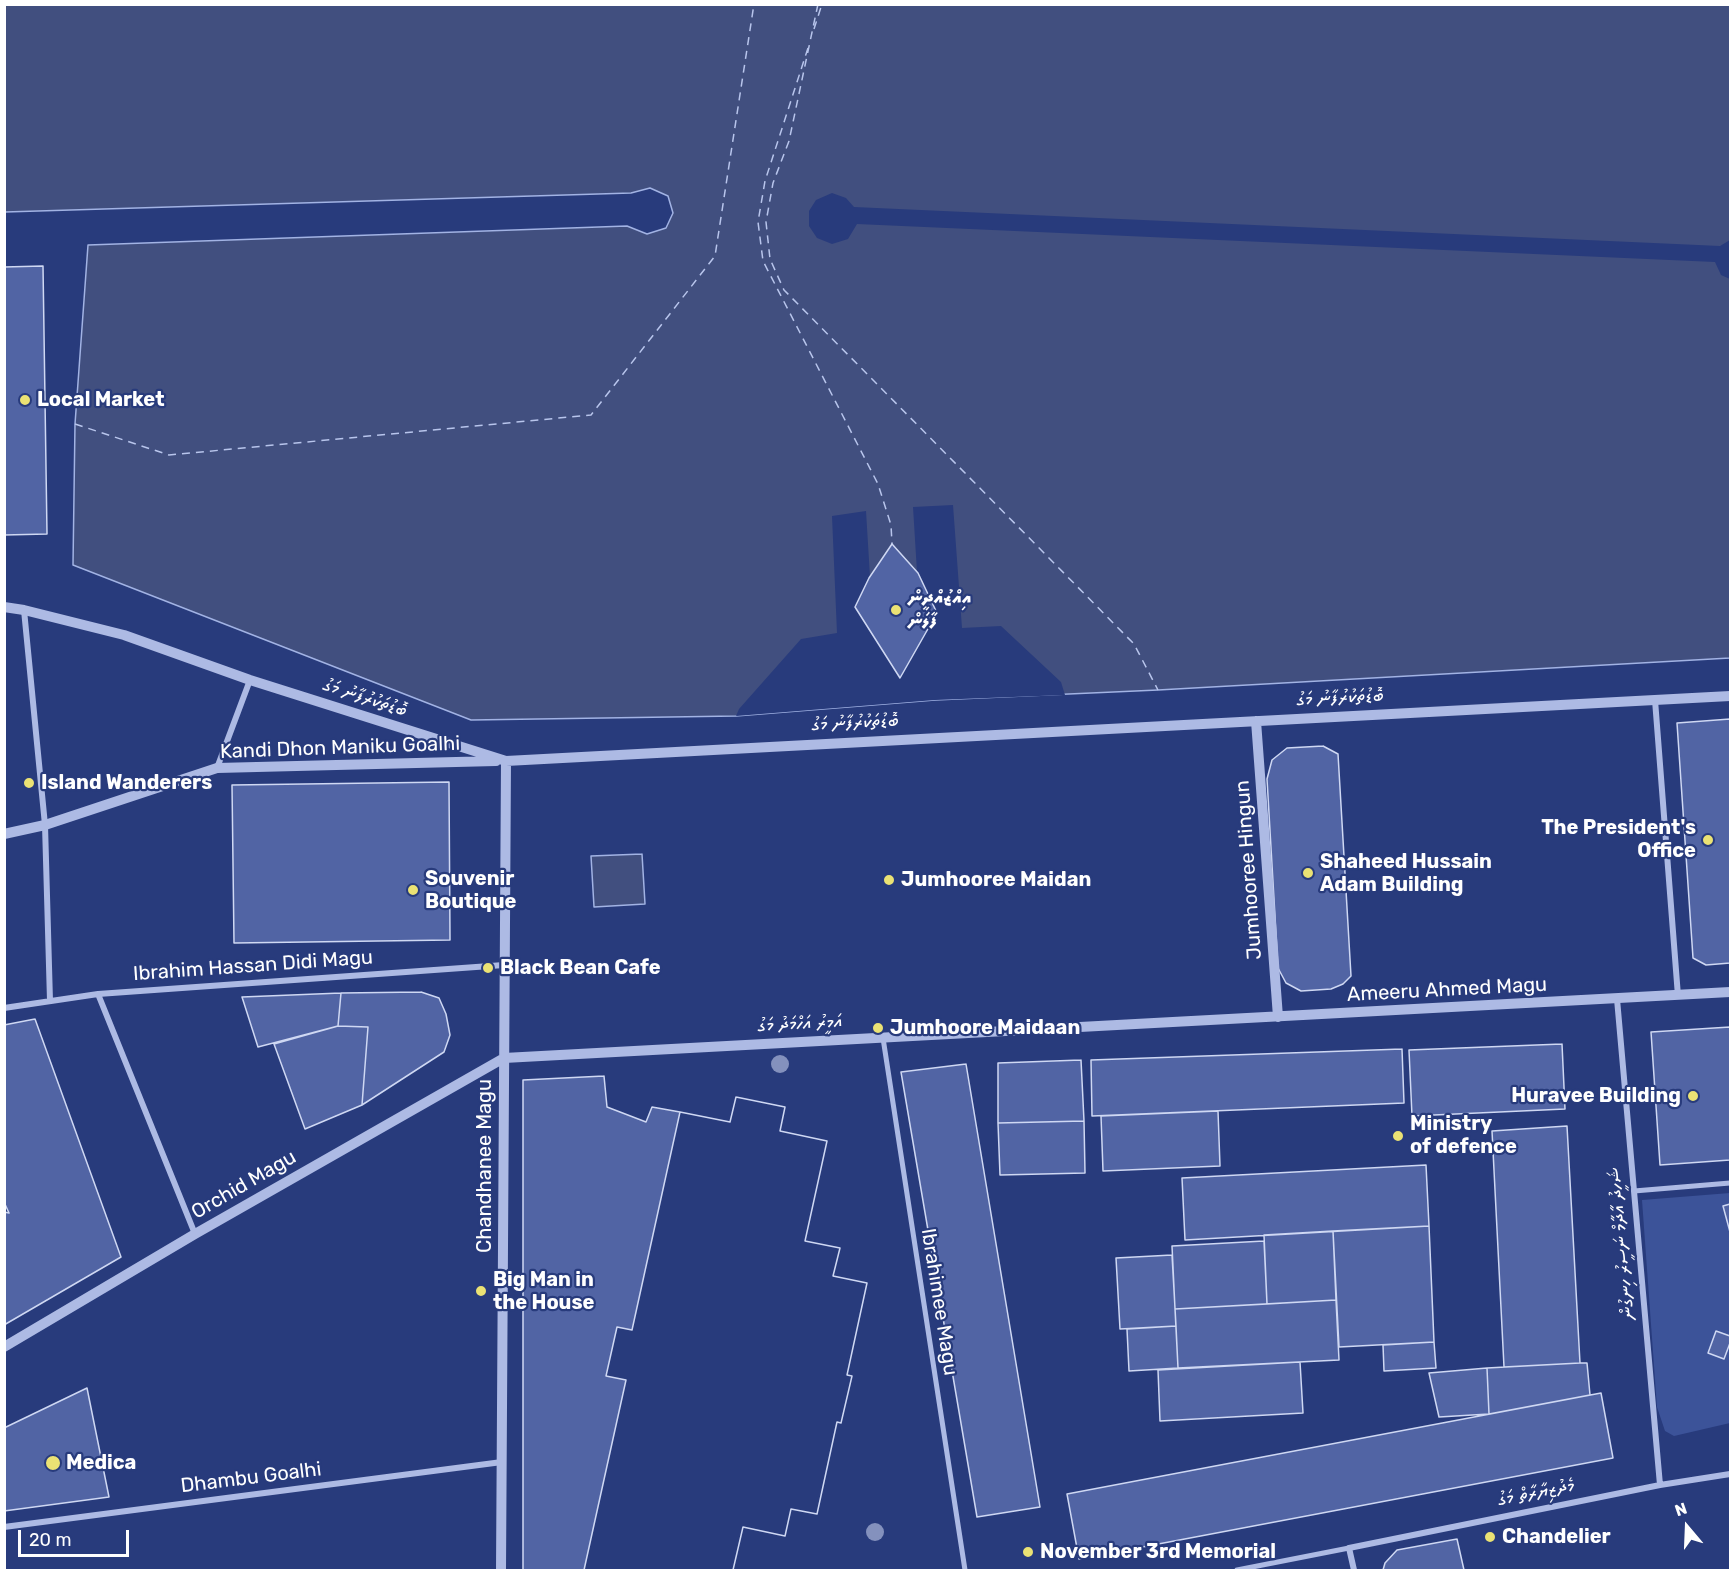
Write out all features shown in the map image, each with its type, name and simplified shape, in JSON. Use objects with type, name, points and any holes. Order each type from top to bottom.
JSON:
[{"type":"street","name":"ބޮޑުތަކުރުފާނު މަގު","points":[[4,607],[124,635],[250,680],[506,761],[1731,696]]},
{"type":"street","points":[[24,610],[45,825],[50,1001]]},
{"type":"street","points":[[217,768],[250,680]]},
{"type":"street","points":[[1654,700],[1678,996]]},
{"type":"street","name":"Jumhooree Hingun","points":[[1256,721],[1278,1017]]},
{"type":"street","name":"Kandi Dhon Maniku Goalhi","points":[[4,834],[45,825],[217,768],[506,761]]},
{"type":"street","name":"Chandhanee Magu","points":[[501,1570],[506,761]]},
{"type":"street","name":"Ibrahim Hassan Didi Magu","points":[[4,1008],[98,994],[504,965]]},
{"type":"street","points":[[1617,999],[1731,992]]},
{"type":"street","points":[[98,994],[195,1234]]},
{"type":"street","name":"Ameeru Ahmed Magu","points":[[1278,1017],[1617,999]]},
{"type":"street","name":"ޝަހީދު އާދާމް ނަސީރު ހިނގުން","points":[[1617,999],[1660,1485]]},
{"type":"street","name":"އަމީރު އަހްމަދު މަގު","points":[[504,1058],[1278,1017]]},
{"type":"street","name":"Ibrahimee Magu","points":[[882,1038],[965,1570]]},
{"type":"street","name":"Orchid Magu","points":[[4,1347],[195,1234],[504,1058]]},
{"type":"street","points":[[1634,1191],[1731,1183]]},
{"type":"street","name":"Dhambu Goalhi","points":[[4,1527],[502,1462]]},
{"type":"street","name":"މެދުޒިޔާރާތް މަގު","points":[[1349,1548],[1660,1485],[1731,1474]]},
{"type":"street","points":[[1238,1570],[1349,1548],[1354,1570]]},
{"type":"shaded area","points":[[4,5],[1730,5],[1730,658],[935,700],[736,716],[471,720],[73,565],[75,424],[88,245],[627,226],[647,234],[666,228],[673,213],[668,196],[650,188],[631,193],[5,212]]},
{"type":"shaded area","points":[[642,854],[645,904],[594,907],[591,856]]},
{"type":"shaded area","points":[[1730,1193],[1730,1423],[1674,1436],[1665,1431],[1657,1407],[1642,1200]]},
{"type":"pier","points":[[832,193],[846,198],[854,207],[1720,246],[1730,240],[1730,279],[1721,275],[1715,262],[857,224],[848,239],[832,244],[817,238],[809,226],[809,211],[816,200]]},
{"type":"pier","points":[[953,505],[962,628],[1001,626],[1061,682],[1065,695],[935,700],[736,716],[739,709],[801,639],[837,633],[832,516],[866,511],[870,577],[892,544],[917,572],[913,507]]},
{"type":"building","name":"Local Market","points":[[43,266],[47,534],[4,535],[4,267]]},
{"type":"building","name":"އިއްޒުއްދީން ފާލަން","points":[[892,544],[918,573],[937,613],[900,678],[855,607],[869,578]]},
{"type":"building","name":"The President's Office","points":[[1730,719],[1730,963],[1706,965],[1693,958],[1677,723]]},
{"type":"building","name":"Shaheed Hussain Adam Building","points":[[1323,746],[1338,754],[1351,976],[1343,984],[1331,989],[1301,991],[1286,983],[1278,968],[1267,779],[1272,760],[1287,748]]},
{"type":"building","points":[[449,782],[450,940],[234,943],[232,785]]},
{"type":"building","points":[[421,992],[439,998],[446,1014],[450,1035],[444,1052],[362,1105],[368,1027],[338,1026],[341,993]]},
{"type":"building","points":[[341,993],[338,1026],[258,1047],[242,997]]},
{"type":"building","points":[[35,1019],[121,1257],[4,1325],[4,1212],[9,1213],[4,1202],[4,1025]]},
{"type":"building","points":[[338,1026],[368,1027],[362,1105],[305,1129],[274,1044]]},
{"type":"building","name":"Huravee Building","points":[[1730,1027],[1730,1160],[1660,1165],[1651,1032]]},
{"type":"building","points":[[1562,1044],[1565,1109],[1412,1116],[1409,1050]]},
{"type":"building","points":[[1402,1049],[1404,1103],[1092,1116],[1091,1060]]},
{"type":"building","points":[[1081,1060],[1084,1121],[998,1123],[998,1063]]},
{"type":"building","points":[[966,1064],[1040,1507],[977,1517],[901,1072]]},
{"type":"building","points":[[604,1076],[607,1107],[646,1122],[652,1107],[680,1112],[632,1330],[617,1327],[606,1376],[626,1380],[584,1570],[523,1570],[523,1080]]},
{"type":"building","points":[[736,1097],[785,1107],[780,1131],[827,1141],[805,1241],[840,1248],[833,1276],[867,1283],[847,1375],[852,1376],[841,1423],[837,1422],[817,1514],[791,1509],[785,1536],[743,1527],[733,1570],[584,1570],[626,1380],[606,1376],[617,1327],[632,1330],[680,1112],[730,1122]]},
{"type":"building","points":[[736,1097],[785,1107],[780,1131],[827,1141],[805,1241],[840,1248],[833,1276],[867,1283],[847,1375],[852,1376],[841,1423],[837,1422],[817,1514],[791,1509],[785,1536],[743,1527],[733,1570],[584,1570],[626,1380],[606,1376],[617,1327],[632,1330],[680,1112],[730,1122]]},
{"type":"building","points":[[1218,1111],[1220,1166],[1103,1171],[1101,1116]]},
{"type":"building","points":[[1084,1121],[1085,1173],[1000,1175],[998,1123]]},
{"type":"building","points":[[1567,1126],[1580,1363],[1504,1367],[1492,1131]]},
{"type":"building","points":[[1426,1165],[1429,1226],[1185,1240],[1182,1178]]},
{"type":"building","points":[[1730,1204],[1730,1232],[1723,1206]]},
{"type":"building","points":[[1429,1226],[1434,1342],[1339,1347],[1333,1231]]},
{"type":"building","points":[[1333,1231],[1336,1300],[1267,1304],[1264,1235]]},
{"type":"building","points":[[1264,1241],[1267,1304],[1175,1309],[1172,1246]]},
{"type":"building","points":[[1172,1255],[1176,1326],[1120,1329],[1116,1258]]},
{"type":"building","points":[[1336,1300],[1339,1360],[1178,1368],[1175,1309]]},
{"type":"building","points":[[1176,1326],[1178,1368],[1129,1371],[1127,1329]]},
{"type":"building","points":[[1716,1331],[1730,1336],[1724,1359],[1708,1353]]},
{"type":"building","points":[[1434,1342],[1436,1368],[1384,1371],[1383,1345]]},
{"type":"building","points":[[1300,1362],[1303,1413],[1160,1421],[1158,1370]]},
{"type":"building","points":[[1587,1363],[1590,1395],[1489,1414],[1487,1368]]},
{"type":"building","points":[[1487,1368],[1489,1414],[1439,1417],[1429,1373]]},
{"type":"building","name":"Medica","points":[[87,1388],[109,1497],[4,1511],[4,1428]]},
{"type":"building","points":[[1601,1393],[1613,1458],[1079,1559],[1067,1494]]},
{"type":"building","points":[[1457,1539],[1464,1570],[1383,1570],[1385,1563],[1397,1550]]},
{"type":"ferry route","points":[[75,424],[169,455],[591,415],[715,256],[754,4]]},
{"type":"ferry route","points":[[818,4],[789,141],[773,183],[766,222],[770,259],[784,290],[1134,644],[1158,690]]},
{"type":"ferry route","points":[[814,29],[822,4]]},
{"type":"ferry route","points":[[808,48],[765,181],[758,222],[763,261],[878,484],[891,525],[892,544]]},
{"type":"place","name":"Local Market","points":[[25,400]]},
{"type":"place","name":"އިއްޒުއްދީން ފާލަން","points":[[896,610]]},
{"type":"place","name":"Island Wanderers","points":[[29,783]]},
{"type":"place","name":"The President's Office","points":[[1708,840]]},
{"type":"place","name":"Shaheed Hussain Adam Building","points":[[1308,873]]},
{"type":"place","name":"Jumhooree Maidan","points":[[889,880]]},
{"type":"place","name":"Souvenir Boutique","points":[[413,890]]},
{"type":"place","name":"Black Bean Cafe","points":[[488,968]]},
{"type":"place","name":"Jumhoore Maidaan","points":[[878,1028]]},
{"type":"place","name":"Huravee Building","points":[[1693,1096]]},
{"type":"place","name":"Ministry of defence","points":[[1398,1136]]},
{"type":"place","name":"Big Man in the House","points":[[481,1291]]},
{"type":"place","name":"Medica","points":[[53,1463]]},
{"type":"place","name":"Chandelier","points":[[1490,1537]]},
{"type":"place","name":"November 3rd Memorial","points":[[1028,1552]]}]
